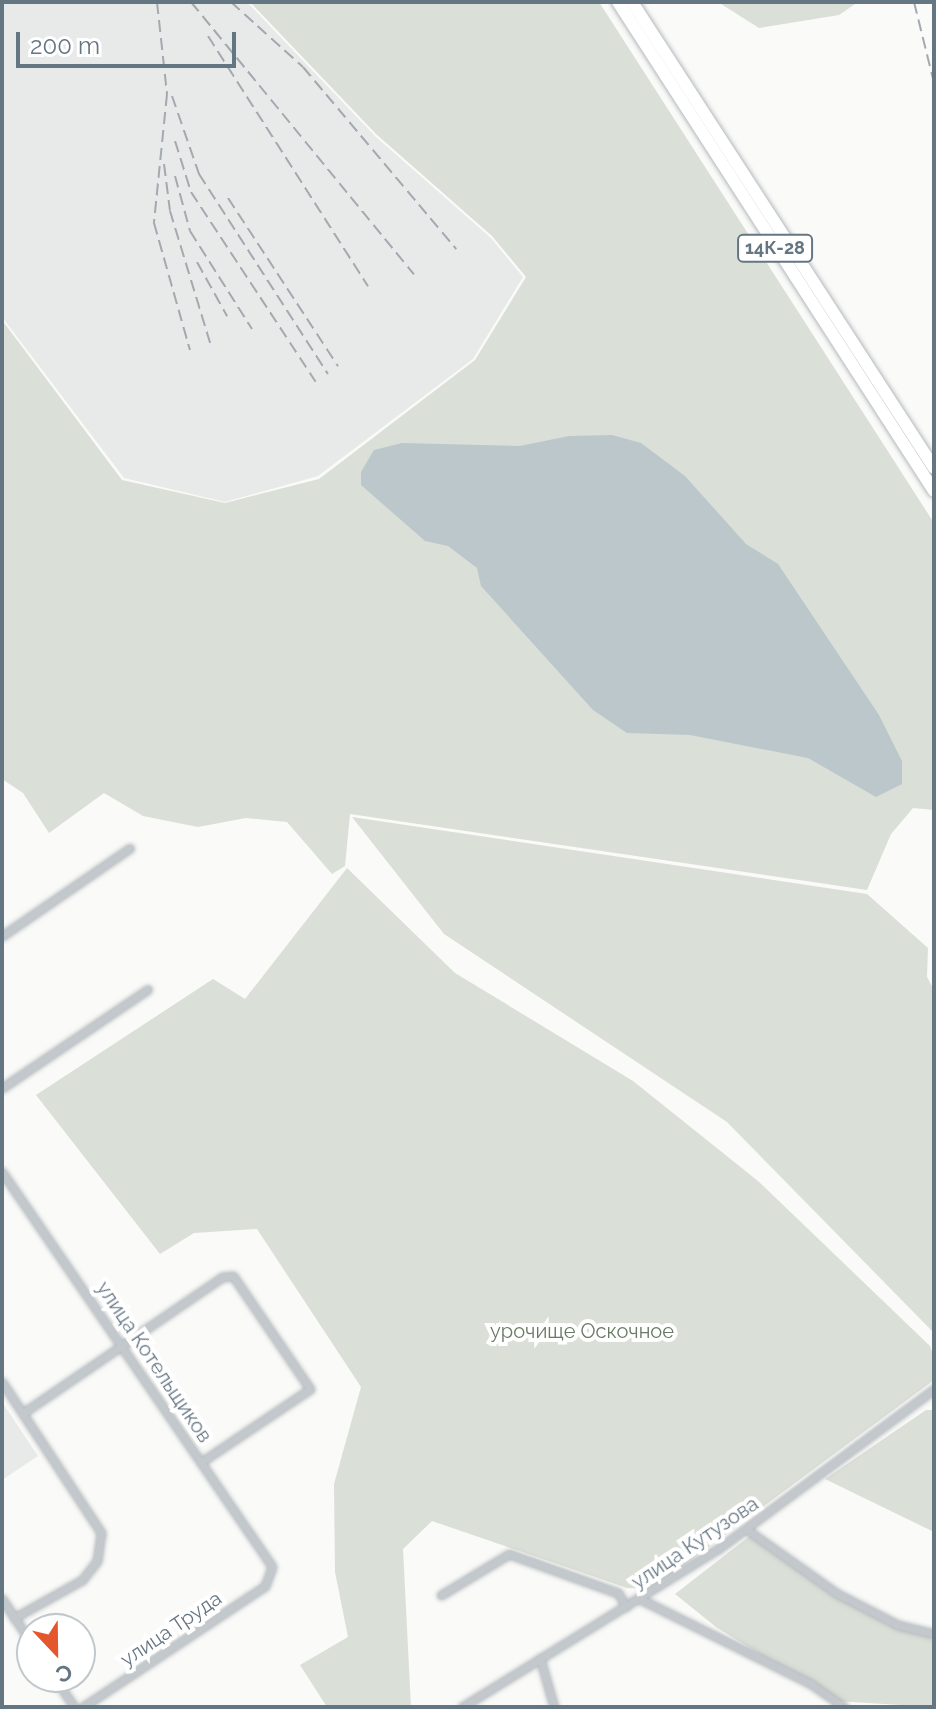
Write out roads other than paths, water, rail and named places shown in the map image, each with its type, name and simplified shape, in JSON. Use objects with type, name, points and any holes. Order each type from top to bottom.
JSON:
[{"type":"main road","name":"14К-28","points":[[618,2],[934,491]]},
{"type":"main road","name":"14К-28","points":[[632,2],[934,468]]},
{"type":"street","points":[[2,936],[130,848]]},
{"type":"street","points":[[2,1088],[148,989]]},
{"type":"street","name":"улица Котельщиков","points":[[2,1172],[203,1461],[272,1574]]},
{"type":"street","points":[[23,1413],[228,1275],[310,1389],[203,1461]]},
{"type":"street","points":[[2,1382],[96,1520],[101,1547],[82,1580],[14,1618]]},
{"type":"street","name":"улица Кутузова","points":[[462,1707],[640,1599],[746,1529],[934,1389]]},
{"type":"street","points":[[746,1529],[836,1593],[898,1625],[934,1634]]},
{"type":"street","points":[[441,1595],[509,1554],[618,1593],[626,1607]]},
{"type":"street","name":"улица Труда","points":[[83,1707],[265,1586],[272,1574]]},
{"type":"street","points":[[2,1599],[16,1621]]},
{"type":"street","points":[[640,1599],[811,1684],[844,1707]]},
{"type":"street","points":[[540,1658],[554,1707]]},
{"type":"railway","points":[[157,2],[167,94],[154,223],[190,350]]},
{"type":"railway","points":[[191,2],[414,274]]},
{"type":"railway","points":[[231,2],[303,67],[456,249]]},
{"type":"railway","points":[[914,2],[934,83]]},
{"type":"railway","points":[[208,36],[368,286]]},
{"type":"railway","points":[[172,96],[199,174],[328,374]]},
{"type":"railway","points":[[175,141],[191,192],[316,382]]},
{"type":"railway","points":[[164,164],[170,211],[210,343]]},
{"type":"railway","points":[[175,176],[190,231],[252,329]]},
{"type":"railway","points":[[228,198],[338,366]]},
{"type":"railway","points":[[197,262],[227,316]]},
{"type":"park label","name":"урочище Оскочное","points":[[582,1331]]}]
